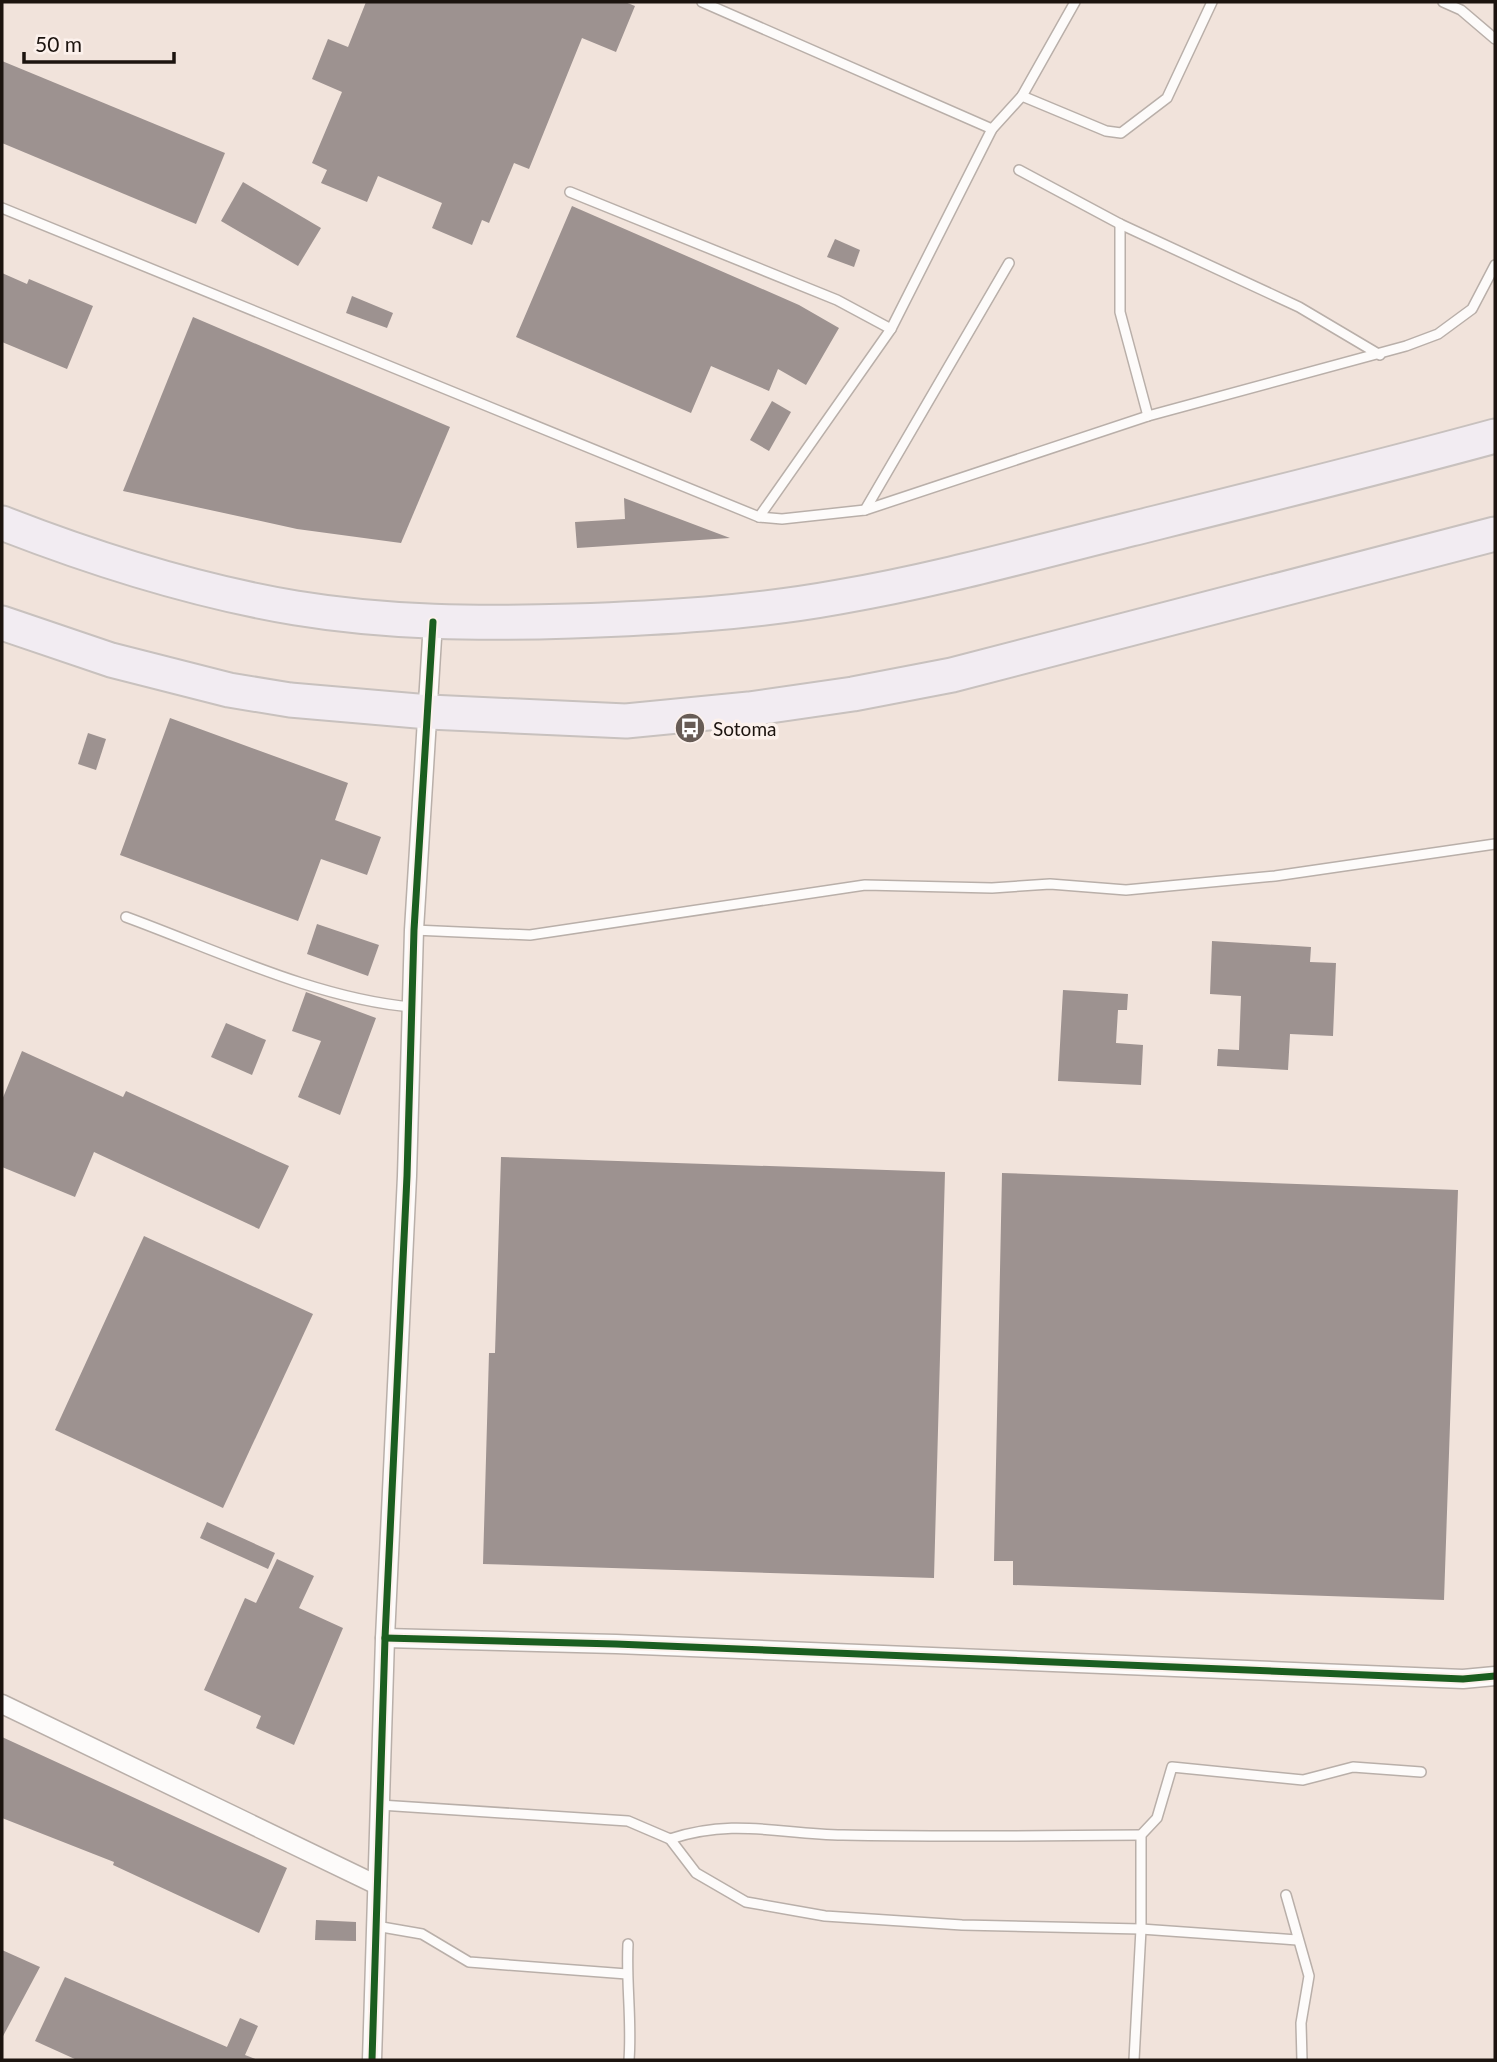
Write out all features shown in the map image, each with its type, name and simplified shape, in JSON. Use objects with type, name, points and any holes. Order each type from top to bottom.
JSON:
[{"type":"highway","points":[[2,523],[67,548],[223,593],[300,608],[433,622],[667,618],[719,614],[839,597],[943,576],[1495,436]]},
{"type":"highway","points":[[2,623],[111,660],[229,690],[290,700],[429,712],[626,721],[738,710],[853,694],[952,675],[1495,534]]},
{"type":"street","points":[[372,2060],[385,1638],[414,930],[433,622]]},
{"type":"street","points":[[385,1638],[1463,1679],[1495,1676]]},
{"type":"street","points":[[2,1704],[377,1885]]},
{"type":"lane","points":[[702,2],[992,129]]},
{"type":"lane","points":[[758,517],[891,329],[992,129],[1021,96],[1075,2]]},
{"type":"lane","points":[[1021,96],[1106,131],[1121,133],[1167,98],[1212,2]]},
{"type":"lane","points":[[1443,2],[1461,10],[1495,39]]},
{"type":"lane","points":[[1019,170],[1119,224],[1299,307],[1380,355]]},
{"type":"lane","points":[[569,192],[837,300],[891,329]]},
{"type":"lane","points":[[2,208],[758,517],[817,516],[864,510],[1148,416],[1380,355],[1437,334],[1472,309],[1495,265]]},
{"type":"lane","points":[[1119,224],[1120,312],[1148,416]]},
{"type":"lane","points":[[864,510],[1009,263]]},
{"type":"lane","points":[[414,930],[530,935],[865,885],[992,888],[1050,884],[1126,890],[1275,876],[1495,844]]},
{"type":"lane","points":[[127,917],[300,981],[366,999],[412,1007]]},
{"type":"lane","points":[[1134,2060],[1141,1929],[1141,1835],[1157,1818],[1171,1767],[1303,1780],[1353,1767],[1421,1772]]},
{"type":"lane","points":[[380,1805],[628,1821],[670,1839],[696,1873],[746,1902],[825,1916],[962,1926],[1141,1929],[1297,1940]]},
{"type":"lane","points":[[670,1839],[701,1829],[751,1826],[827,1835],[1141,1835]]},
{"type":"lane","points":[[1286,1895],[1309,1976],[1301,2024],[1302,2060]]},
{"type":"lane","points":[[376,1926],[422,1934],[469,1962],[627,1974]]},
{"type":"lane","points":[[628,1944],[627,1974],[632,2021],[629,2060]]},
{"type":"building","points":[[366,2],[625,2],[635,6],[616,52],[582,38],[529,169],[514,163],[489,223],[482,220],[472,245],[432,228],[442,203],[378,176],[367,202],[321,183],[327,170],[312,163],[342,92],[312,79],[328,39],[348,47]]},
{"type":"building","points":[[2,61],[225,153],[196,224],[2,143]]},
{"type":"building","points":[[243,182],[321,228],[298,266],[221,221]]},
{"type":"building","points":[[572,206],[799,305],[839,328],[806,385],[778,369],[769,391],[711,366],[691,413],[516,337]]},
{"type":"building","points":[[835,239],[860,250],[854,267],[827,257]]},
{"type":"building","points":[[2,273],[27,284],[29,279],[93,306],[67,369],[2,342]]},
{"type":"building","points":[[352,296],[393,313],[387,328],[346,313]]},
{"type":"building","points":[[193,317],[450,427],[401,543],[297,529],[123,491]]},
{"type":"building","points":[[772,401],[791,412],[769,451],[750,440]]},
{"type":"building","points":[[624,498],[730,538],[577,548],[575,522],[625,519]]},
{"type":"building","points":[[170,718],[348,783],[335,820],[381,837],[367,875],[321,859],[298,921],[120,855]]},
{"type":"building","points":[[88,733],[106,739],[96,770],[78,764]]},
{"type":"building","points":[[317,924],[379,945],[368,976],[307,954]]},
{"type":"building","points":[[1212,941],[1311,947],[1310,962],[1336,963],[1333,1036],[1290,1034],[1288,1070],[1217,1066],[1218,1049],[1239,1050],[1241,996],[1210,994]]},
{"type":"building","points":[[1063,990],[1128,994],[1127,1010],[1118,1010],[1116,1043],[1143,1045],[1141,1085],[1058,1081]]},
{"type":"building","points":[[306,992],[376,1018],[340,1115],[298,1097],[321,1041],[292,1031]]},
{"type":"building","points":[[226,1023],[266,1040],[252,1075],[211,1057]]},
{"type":"building","points":[[22,1051],[123,1097],[126,1091],[289,1166],[259,1229],[94,1152],[75,1197],[2,1167],[2,1100]]},
{"type":"building","points":[[501,1157],[945,1172],[934,1578],[483,1564],[489,1353],[495,1353]]},
{"type":"building","points":[[1002,1173],[1458,1190],[1444,1600],[1013,1585],[1013,1561],[994,1561]]},
{"type":"building","points":[[144,1236],[313,1314],[223,1508],[55,1430]]},
{"type":"building","points":[[207,1522],[275,1553],[268,1569],[200,1538]]},
{"type":"building","points":[[277,1559],[314,1576],[299,1608],[343,1628],[294,1745],[256,1728],[261,1716],[204,1690],[245,1598],[256,1603]]},
{"type":"building","points":[[2,1737],[287,1868],[259,1933],[113,1865],[114,1862],[2,1818]]},
{"type":"building","points":[[316,1920],[356,1922],[356,1941],[315,1940]]},
{"type":"building","points":[[2,1950],[40,1967],[2,2038]]},
{"type":"building","points":[[65,1977],[227,2047],[240,2018],[258,2026],[245,2055],[258,2060],[77,2060],[35,2041]]},
{"type":"cycle path","points":[[372,2060],[385,1638],[407,1176],[414,930],[433,622]]},
{"type":"cycle path","points":[[385,1638],[616,1644],[1463,1679],[1495,1676]]},
{"type":"place","name":"Sotoma","points":[[690,728]]}]
